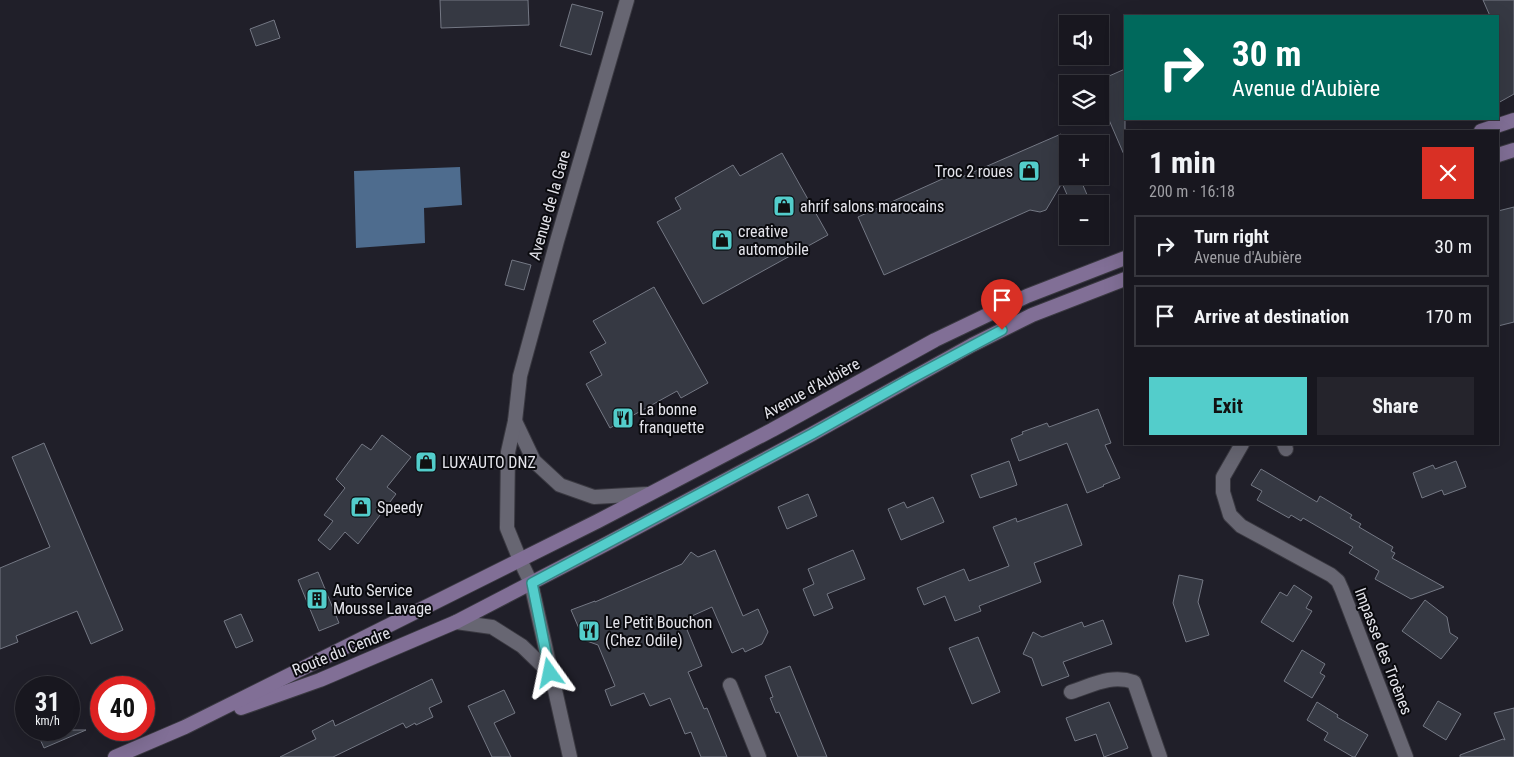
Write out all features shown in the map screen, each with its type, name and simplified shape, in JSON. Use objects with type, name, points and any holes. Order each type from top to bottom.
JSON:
[{"type":"main road","points":[[1484,130],[1514,120]]},
{"type":"main road","points":[[1499,155],[1514,150]]},
{"type":"main road","name":"Avenue d'Aubière","points":[[520,560],[772,430],[935,340],[1027,296],[1124,258]]},
{"type":"main road","points":[[532,583],[812,434],[972,345],[1032,315],[1124,279]]},
{"type":"main road","name":"Route du Cendre","points":[[186,727],[520,560]]},
{"type":"main road","name":"Route du Cendre","points":[[115,757],[186,727],[320,680],[456,622],[532,583]]},
{"type":"street","name":"Avenue de la Gare","points":[[550,673],[532,583],[507,528],[508,452],[515,421],[520,376],[556,241],[626,0]]},
{"type":"street","points":[[515,421],[534,461],[560,485],[594,497],[647,494]]},
{"type":"street","name":"Impasse des Troènes","points":[[1241,445],[1223,477],[1223,492],[1230,515],[1242,526],[1331,575],[1338,581],[1386,701],[1406,757]]},
{"type":"street","points":[[456,622],[492,627],[522,646],[550,673],[570,757]]},
{"type":"street","points":[[1071,692],[1109,679],[1125,679],[1134,682],[1160,757]]},
{"type":"street","points":[[730,685],[759,757]]},
{"type":"water","points":[[460,167],[462,205],[424,208],[425,243],[356,248],[354,171]]},
{"type":"building","points":[[440,0],[528,0],[529,25],[441,28]]},
{"type":"building","points":[[1483,0],[1514,0],[1514,94],[1499,102],[1499,15],[1490,15]]},
{"type":"building","points":[[572,4],[603,12],[591,55],[560,46]]},
{"type":"building","points":[[274,20],[280,38],[256,46],[250,29]]},
{"type":"building","points":[[1124,69],[1125,130],[1124,155],[1109,120],[1109,76]]},
{"type":"building","points":[[1061,134],[1061,135],[1059,135],[1059,185],[1061,185],[1046,210],[1040,212],[1030,210],[884,275],[858,217],[960,171],[962,177]]},
{"type":"building","name":"creative automobile","points":[[782,153],[828,235],[703,304],[657,222],[681,209],[675,198],[733,165],[740,176]]},
{"type":"building","points":[[1063,185],[1083,185],[1087,195],[1067,195]]},
{"type":"building","points":[[1514,207],[1514,322],[1499,326],[1499,211]]},
{"type":"building","points":[[512,260],[531,265],[524,290],[505,285]]},
{"type":"building","points":[[654,287],[708,383],[681,398],[677,391],[610,428],[586,384],[602,375],[590,352],[606,343],[593,321]]},
{"type":"building","points":[[1098,409],[1111,443],[1105,445],[1120,478],[1087,493],[1067,443],[1019,461],[1011,439],[1023,434],[1022,432],[1047,423],[1049,427]]},
{"type":"building","points":[[382,435],[411,457],[387,487],[396,494],[358,544],[345,532],[330,550],[318,540],[333,521],[324,515],[345,488],[336,479],[362,444],[371,450]]},
{"type":"building","points":[[44,443],[123,630],[91,644],[77,611],[16,636],[18,642],[0,649],[0,568],[50,547],[12,457]]},
{"type":"building","points":[[1009,461],[1017,485],[980,498],[971,475]]},
{"type":"building","points":[[1456,461],[1466,487],[1444,495],[1442,490],[1422,498],[1413,473],[1433,465],[1435,469]]},
{"type":"building","points":[[1261,469],[1317,502],[1320,496],[1352,515],[1350,518],[1361,524],[1359,527],[1393,547],[1391,551],[1395,553],[1392,558],[1444,587],[1411,599],[1375,579],[1379,571],[1349,553],[1353,547],[1303,518],[1301,521],[1291,515],[1289,518],[1257,500],[1262,491],[1251,485]]},
{"type":"building","points":[[808,494],[817,516],[787,529],[778,507]]},
{"type":"building","points":[[933,497],[944,522],[901,540],[888,509],[904,502],[907,508]]},
{"type":"building","points":[[1067,504],[1082,545],[1034,563],[1041,582],[979,606],[981,611],[955,621],[945,596],[924,605],[917,588],[964,569],[969,581],[1009,566],[993,527],[1016,518],[1017,522]]},
{"type":"building","points":[[715,550],[743,616],[758,609],[768,632],[762,644],[745,652],[743,648],[732,653],[712,607],[683,620],[702,666],[688,672],[704,709],[707,708],[727,757],[701,757],[691,732],[685,734],[670,698],[650,706],[644,693],[611,706],[605,690],[615,686],[598,645],[584,640],[571,610],[595,602],[682,564],[691,552],[698,557]]},
{"type":"building","points":[[853,550],[865,579],[827,594],[833,608],[814,616],[803,589],[814,584],[808,569]]},
{"type":"building","name":"Auto Service Mousse Lavage","points":[[318,572],[339,623],[319,631],[298,580]]},
{"type":"building","points":[[1179,575],[1203,580],[1198,602],[1209,635],[1186,642],[1173,603]]},
{"type":"building","points":[[1294,585],[1312,597],[1306,608],[1312,611],[1293,642],[1261,622],[1280,592],[1287,596]]},
{"type":"building","points":[[1425,600],[1447,617],[1450,633],[1458,638],[1441,659],[1402,631]]},
{"type":"building","points":[[241,614],[253,641],[236,648],[224,621]]},
{"type":"building","points":[[1103,620],[1112,644],[1063,662],[1069,676],[1042,686],[1032,658],[1023,654],[1033,632],[1042,637],[1082,622],[1084,627]]},
{"type":"building","points":[[978,637],[1000,692],[972,704],[949,648]]},
{"type":"building","points":[[1302,650],[1325,664],[1320,673],[1325,676],[1312,698],[1284,681]]},
{"type":"building","points":[[790,666],[827,757],[798,757],[779,712],[776,713],[770,698],[773,697],[765,676]]},
{"type":"building","points":[[432,679],[442,702],[429,708],[433,717],[406,728],[403,723],[333,757],[280,757],[316,739],[312,731],[333,720],[335,726]]},
{"type":"building","points":[[504,690],[515,713],[494,723],[511,757],[492,757],[468,706]]},
{"type":"building","points":[[1438,701],[1461,714],[1446,740],[1423,726]]},
{"type":"building","points":[[1109,702],[1128,748],[1104,757],[1096,734],[1075,741],[1066,718]]},
{"type":"building","points":[[1317,702],[1338,715],[1337,717],[1368,735],[1355,757],[1324,740],[1328,733],[1307,720]]},
{"type":"building","points":[[1514,708],[1514,757],[1460,757],[1460,755],[1503,739],[1505,740],[1494,713]]},
{"type":"building","points":[[41,741],[60,741],[44,748]]},
{"type":"place","name":"Troc 2 roues","points":[[1029,171]]},
{"type":"place","name":"ahrif salons marocains","points":[[784,206]]},
{"type":"place","name":"creative automobile","points":[[722,240]]},
{"type":"place","name":"La bonne franquette","points":[[623,418]]},
{"type":"place","name":"LUX'AUTO DNZ","points":[[426,462]]},
{"type":"place","name":"Speedy","points":[[361,507]]},
{"type":"place","name":"Auto Service Mousse Lavage","points":[[317,599]]},
{"type":"place","name":"Le Petit Bouchon (Chez Odile)","points":[[589,631]]},
{"type":"route","points":[[550,673],[532,583],[812,434],[1002,330]]}]
